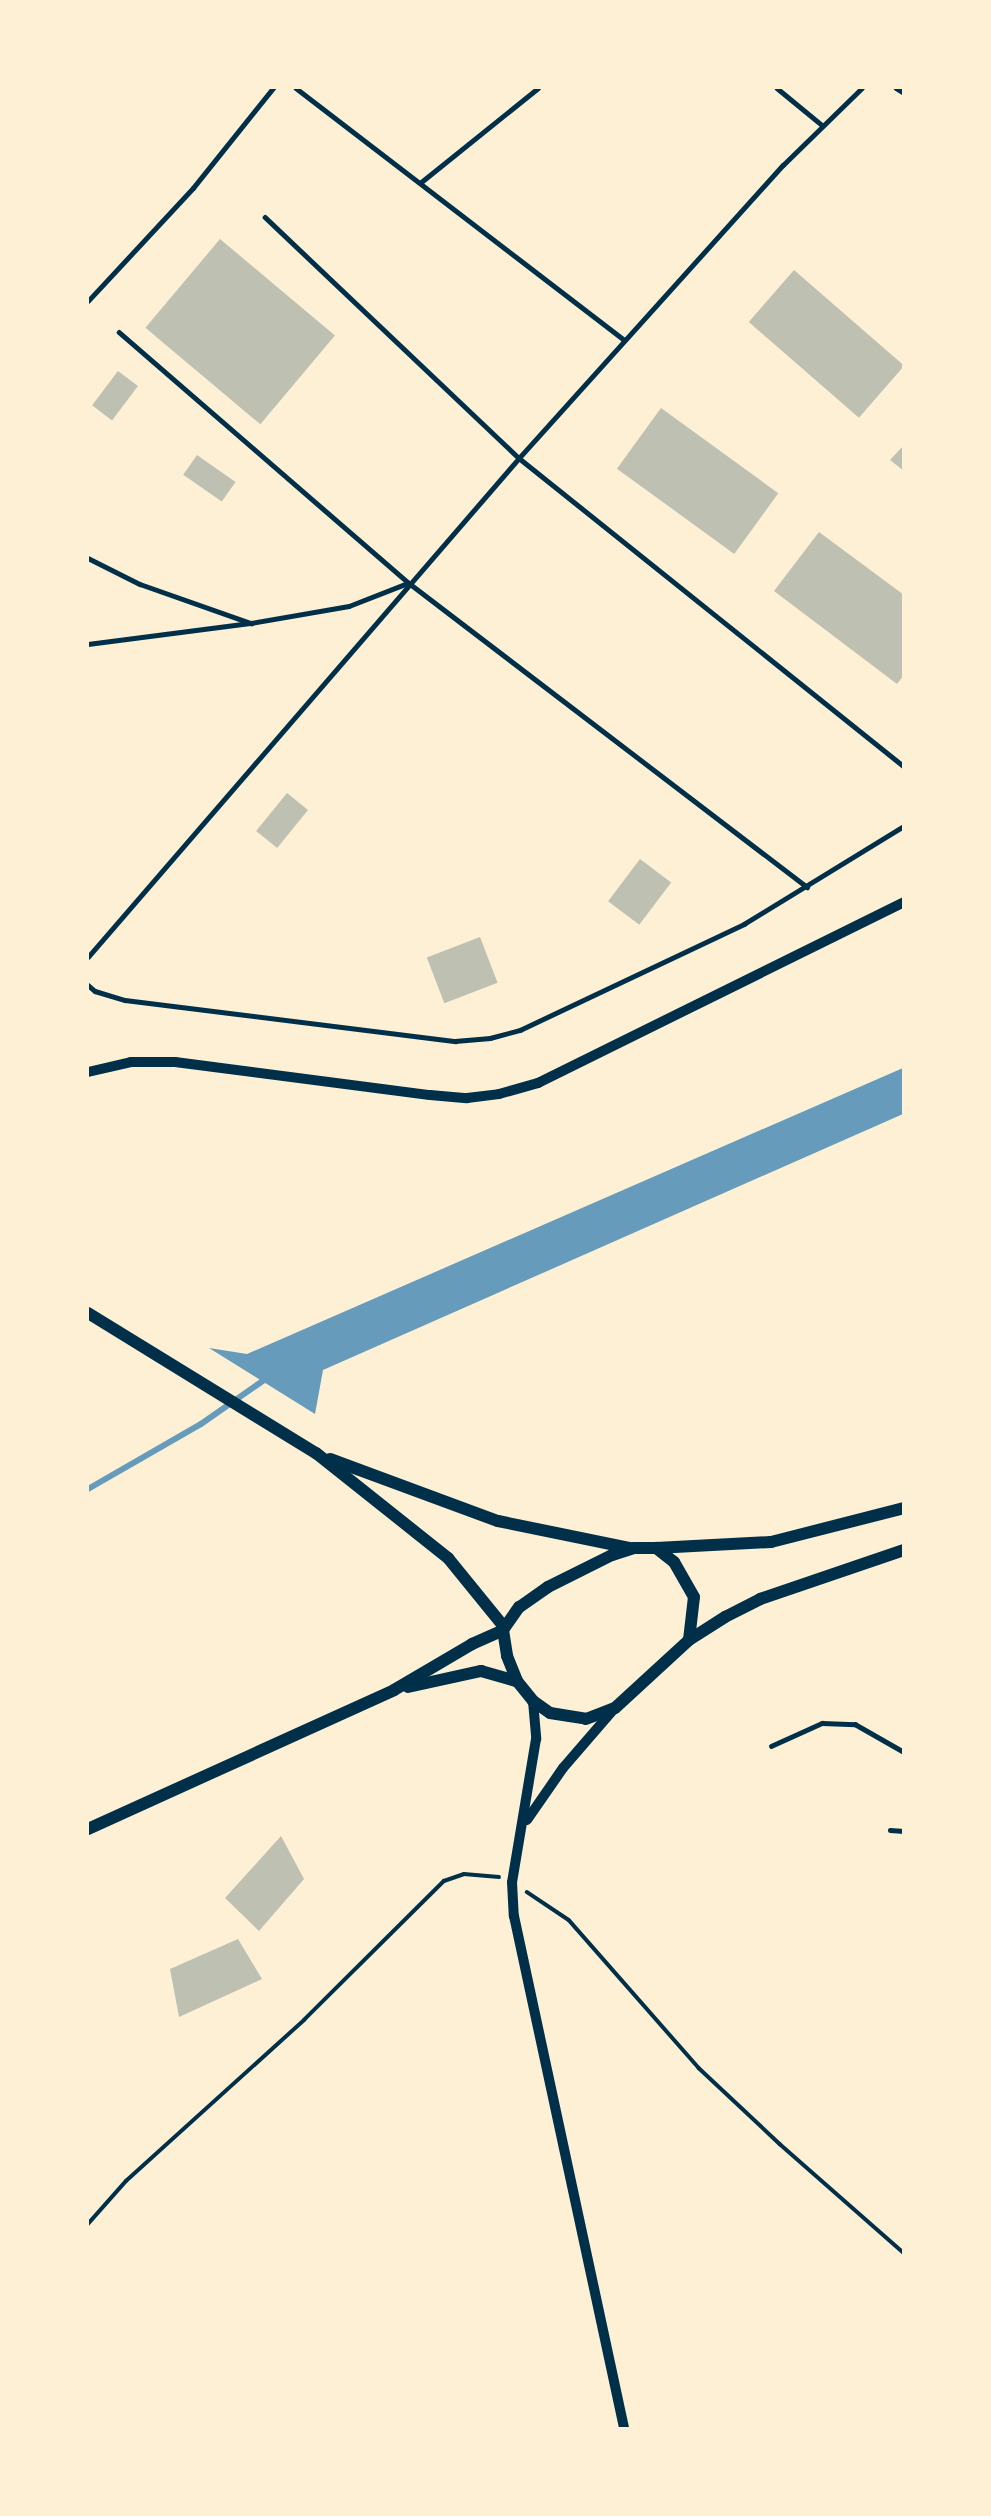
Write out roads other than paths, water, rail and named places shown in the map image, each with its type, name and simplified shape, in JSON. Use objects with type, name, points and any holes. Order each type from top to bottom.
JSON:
[{"type":"main road","points":[[88,1313],[316,1453],[448,1558],[504,1628],[507,1656],[517,1681],[533,1701],[551,1713],[567,1718],[586,1718],[615,1708],[690,1640],[760,1599],[904,1550]]},
{"type":"main road","points":[[316,1453],[498,1521],[634,1548],[771,1542],[904,1508]]},
{"type":"main road","points":[[88,1829],[394,1690],[471,1644],[504,1628],[519,1608],[548,1587],[590,1564],[634,1548]]},
{"type":"main road","points":[[656,1548],[674,1562],[694,1597],[690,1640]]},
{"type":"main road","points":[[394,1690],[481,1671],[517,1681]]},
{"type":"street","points":[[88,1072],[131,1062],[175,1062],[430,1095],[467,1098],[499,1094],[538,1083],[904,902]]},
{"type":"street","points":[[533,1701],[536,1739],[512,1882],[514,1916],[624,2428]]},
{"type":"street","points":[[523,1825],[563,1768],[615,1708]]},
{"type":"lane","points":[[88,301],[193,188],[273,88]]},
{"type":"lane","points":[[296,88],[624,340]]},
{"type":"lane","points":[[420,183],[538,88]]},
{"type":"lane","points":[[777,88],[822,125]]},
{"type":"lane","points":[[88,957],[409,583],[624,340],[822,125],[862,88]]},
{"type":"lane","points":[[896,88],[904,93]]},
{"type":"lane","points":[[265,217],[519,458],[904,766]]},
{"type":"lane","points":[[119,332],[409,583],[807,887]]},
{"type":"lane","points":[[89,560],[140,584],[251,623]]},
{"type":"lane","points":[[88,644],[251,623],[349,606],[409,583]]},
{"type":"lane","points":[[88,985],[94,991],[124,1000],[456,1041],[489,1038],[520,1030],[744,924],[904,826]]},
{"type":"lane","points":[[771,1746],[822,1723],[855,1724],[904,1752]]},
{"type":"lane","points":[[890,1830],[904,1831]]},
{"type":"water","points":[[903,1068],[903,1114],[323,1370],[315,1414],[209,1348],[247,1354]]},
{"type":"waterway","points":[[88,1489],[201,1424],[267,1378]]}]
